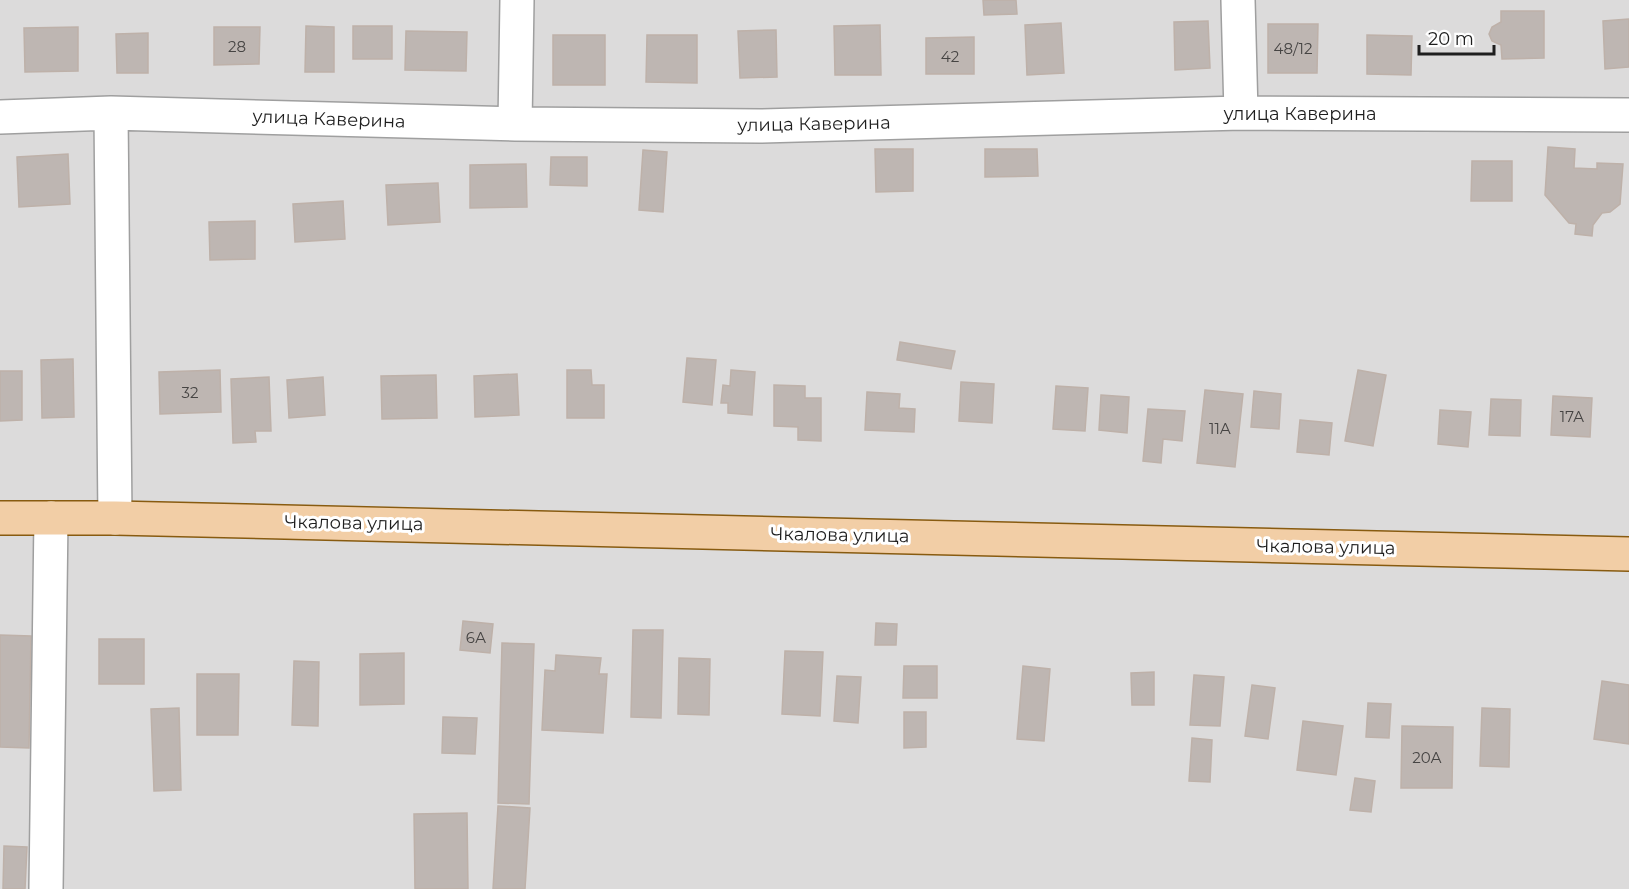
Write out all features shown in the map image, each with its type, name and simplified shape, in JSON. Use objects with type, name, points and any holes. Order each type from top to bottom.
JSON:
[{"type":"main road","name":"Чкалова улица","points":[[0,518],[115,518],[1629,554]]},
{"type":"street","points":[[515,124],[517,0]]},
{"type":"street","points":[[1238,0],[1241,113]]},
{"type":"street","points":[[111,113],[115,518]]},
{"type":"street","name":"улица Каверина","points":[[0,117],[111,113],[515,124],[760,126],[1241,113],[1629,115]]},
{"type":"street","points":[[46,889],[51,518]]},
{"type":"shaded area","points":[[0,0],[1629,0],[1629,889],[0,889]]},
{"type":"building","points":[[983,0],[1016,0],[1017,14],[984,15]]},
{"type":"building","points":[[1501,11],[1544,11],[1544,58],[1502,59],[1501,45],[1492,41],[1489,34],[1492,27],[1501,22]]},
{"type":"building","points":[[1629,19],[1629,67],[1605,69],[1603,21]]},
{"type":"building","points":[[1208,21],[1210,68],[1175,70],[1174,22]]},
{"type":"building","points":[[1061,23],[1064,73],[1027,75],[1025,25]]},
{"type":"building","points":[[1268,24],[1318,24],[1317,73],[1268,73]]},
{"type":"building","points":[[880,25],[881,75],[835,75],[834,26]]},
{"type":"building","points":[[306,26],[334,27],[334,72],[305,72]]},
{"type":"building","points":[[353,26],[392,26],[392,59],[353,59]]},
{"type":"building","points":[[78,27],[78,71],[25,72],[24,28]]},
{"type":"building","points":[[214,27],[260,27],[259,64],[214,65]]},
{"type":"building","points":[[776,30],[777,77],[740,78],[738,31]]},
{"type":"building","points":[[406,31],[467,32],[466,71],[405,70]]},
{"type":"building","points":[[148,33],[148,73],[117,73],[116,34]]},
{"type":"building","points":[[553,35],[605,35],[605,85],[553,85]]},
{"type":"building","points":[[647,35],[697,35],[697,83],[646,82]]},
{"type":"building","points":[[1367,35],[1412,36],[1411,75],[1367,74]]},
{"type":"building","points":[[974,37],[974,74],[926,74],[926,38]]},
{"type":"building","points":[[1548,147],[1575,149],[1574,168],[1597,169],[1597,163],[1623,164],[1620,204],[1610,212],[1602,213],[1593,225],[1592,236],[1575,234],[1576,224],[1569,223],[1545,195]]},
{"type":"building","points":[[875,149],[913,149],[913,191],[876,192]]},
{"type":"building","points":[[985,149],[1037,149],[1038,176],[985,177]]},
{"type":"building","points":[[643,150],[667,152],[663,212],[639,210]]},
{"type":"building","points":[[68,154],[70,204],[19,207],[17,157]]},
{"type":"building","points":[[551,157],[587,157],[587,186],[550,185]]},
{"type":"building","points":[[1472,161],[1512,161],[1512,201],[1471,201]]},
{"type":"building","points":[[526,164],[527,207],[470,208],[470,165]]},
{"type":"building","points":[[438,183],[440,222],[388,225],[386,185]]},
{"type":"building","points":[[343,201],[345,239],[295,242],[293,204]]},
{"type":"building","points":[[255,221],[255,259],[210,260],[209,222]]},
{"type":"building","points":[[900,342],[955,351],[951,369],[897,360]]},
{"type":"building","points":[[687,358],[716,360],[712,405],[683,402]]},
{"type":"building","points":[[73,359],[74,417],[42,418],[41,360]]},
{"type":"building","points":[[220,370],[221,412],[160,414],[159,372]]},
{"type":"building","points":[[567,370],[591,370],[592,385],[604,385],[604,418],[567,418]]},
{"type":"building","points":[[731,370],[755,372],[752,415],[728,413],[728,403],[721,403],[723,385],[730,386]]},
{"type":"building","points":[[1358,370],[1386,375],[1373,446],[1345,441]]},
{"type":"building","points":[[0,371],[22,371],[22,420],[0,421]]},
{"type":"building","points":[[517,374],[519,415],[475,417],[474,376]]},
{"type":"building","points":[[436,375],[437,418],[382,419],[381,376]]},
{"type":"building","points":[[269,377],[271,431],[255,431],[256,442],[233,443],[231,379]]},
{"type":"building","points":[[323,377],[325,415],[289,418],[287,380]]},
{"type":"building","points":[[961,382],[994,384],[992,423],[959,421]]},
{"type":"building","points":[[774,385],[805,386],[805,398],[821,398],[821,441],[798,440],[798,427],[774,426]]},
{"type":"building","points":[[1056,386],[1088,388],[1085,431],[1053,429]]},
{"type":"building","points":[[1205,390],[1243,394],[1235,467],[1197,463]]},
{"type":"building","points":[[1254,391],[1281,394],[1279,429],[1251,427]]},
{"type":"building","points":[[867,392],[900,394],[899,408],[915,409],[914,432],[865,430]]},
{"type":"building","points":[[1101,395],[1129,397],[1127,433],[1099,430]]},
{"type":"building","points":[[1553,396],[1592,398],[1590,437],[1551,435]]},
{"type":"building","points":[[1491,399],[1521,400],[1520,436],[1489,435]]},
{"type":"building","points":[[1148,409],[1185,411],[1182,441],[1163,439],[1161,463],[1143,461]]},
{"type":"building","points":[[1440,410],[1471,412],[1468,447],[1438,444]]},
{"type":"building","points":[[1300,420],[1332,423],[1329,455],[1297,452]]},
{"type":"building","points":[[463,621],[493,624],[490,653],[460,650]]},
{"type":"building","points":[[876,623],[897,624],[896,645],[875,645]]},
{"type":"building","points":[[633,630],[663,630],[661,718],[631,717]]},
{"type":"building","points":[[0,635],[31,636],[29,748],[0,747]]},
{"type":"building","points":[[99,639],[144,639],[144,684],[99,684]]},
{"type":"building","points":[[502,643],[534,644],[529,804],[498,803]]},
{"type":"building","points":[[785,651],[823,652],[820,716],[782,714]]},
{"type":"building","points":[[404,653],[404,704],[360,705],[360,654]]},
{"type":"building","points":[[556,655],[601,658],[599,674],[607,674],[603,733],[542,730],[545,670],[555,671]]},
{"type":"building","points":[[679,658],[710,659],[709,715],[678,714]]},
{"type":"building","points":[[294,661],[319,662],[318,726],[292,725]]},
{"type":"building","points":[[904,666],[937,666],[937,698],[903,698]]},
{"type":"building","points":[[1023,666],[1050,669],[1044,741],[1017,739]]},
{"type":"building","points":[[1154,672],[1154,705],[1132,705],[1131,673]]},
{"type":"building","points":[[197,674],[239,674],[238,735],[197,735]]},
{"type":"building","points":[[1194,675],[1224,677],[1220,726],[1190,725]]},
{"type":"building","points":[[837,676],[861,677],[858,723],[834,721]]},
{"type":"building","points":[[1602,681],[1629,685],[1629,744],[1594,739]]},
{"type":"building","points":[[1252,685],[1275,688],[1268,739],[1245,736]]},
{"type":"building","points":[[1368,703],[1391,704],[1389,738],[1366,737]]},
{"type":"building","points":[[179,708],[181,790],[154,791],[151,709]]},
{"type":"building","points":[[1482,708],[1510,709],[1509,767],[1480,766]]},
{"type":"building","points":[[904,712],[926,712],[926,747],[904,748]]},
{"type":"building","points":[[443,717],[477,718],[475,754],[442,753]]},
{"type":"building","points":[[1303,721],[1343,726],[1336,775],[1297,770]]},
{"type":"building","points":[[1402,726],[1453,727],[1452,788],[1401,788]]},
{"type":"building","points":[[1192,738],[1212,740],[1210,782],[1189,781]]},
{"type":"building","points":[[1355,778],[1375,781],[1371,812],[1350,810]]},
{"type":"building","points":[[498,806],[530,808],[525,889],[493,889]]},
{"type":"building","points":[[467,813],[468,889],[415,889],[414,814]]},
{"type":"building","points":[[4,846],[27,847],[25,889],[3,889]]}]
